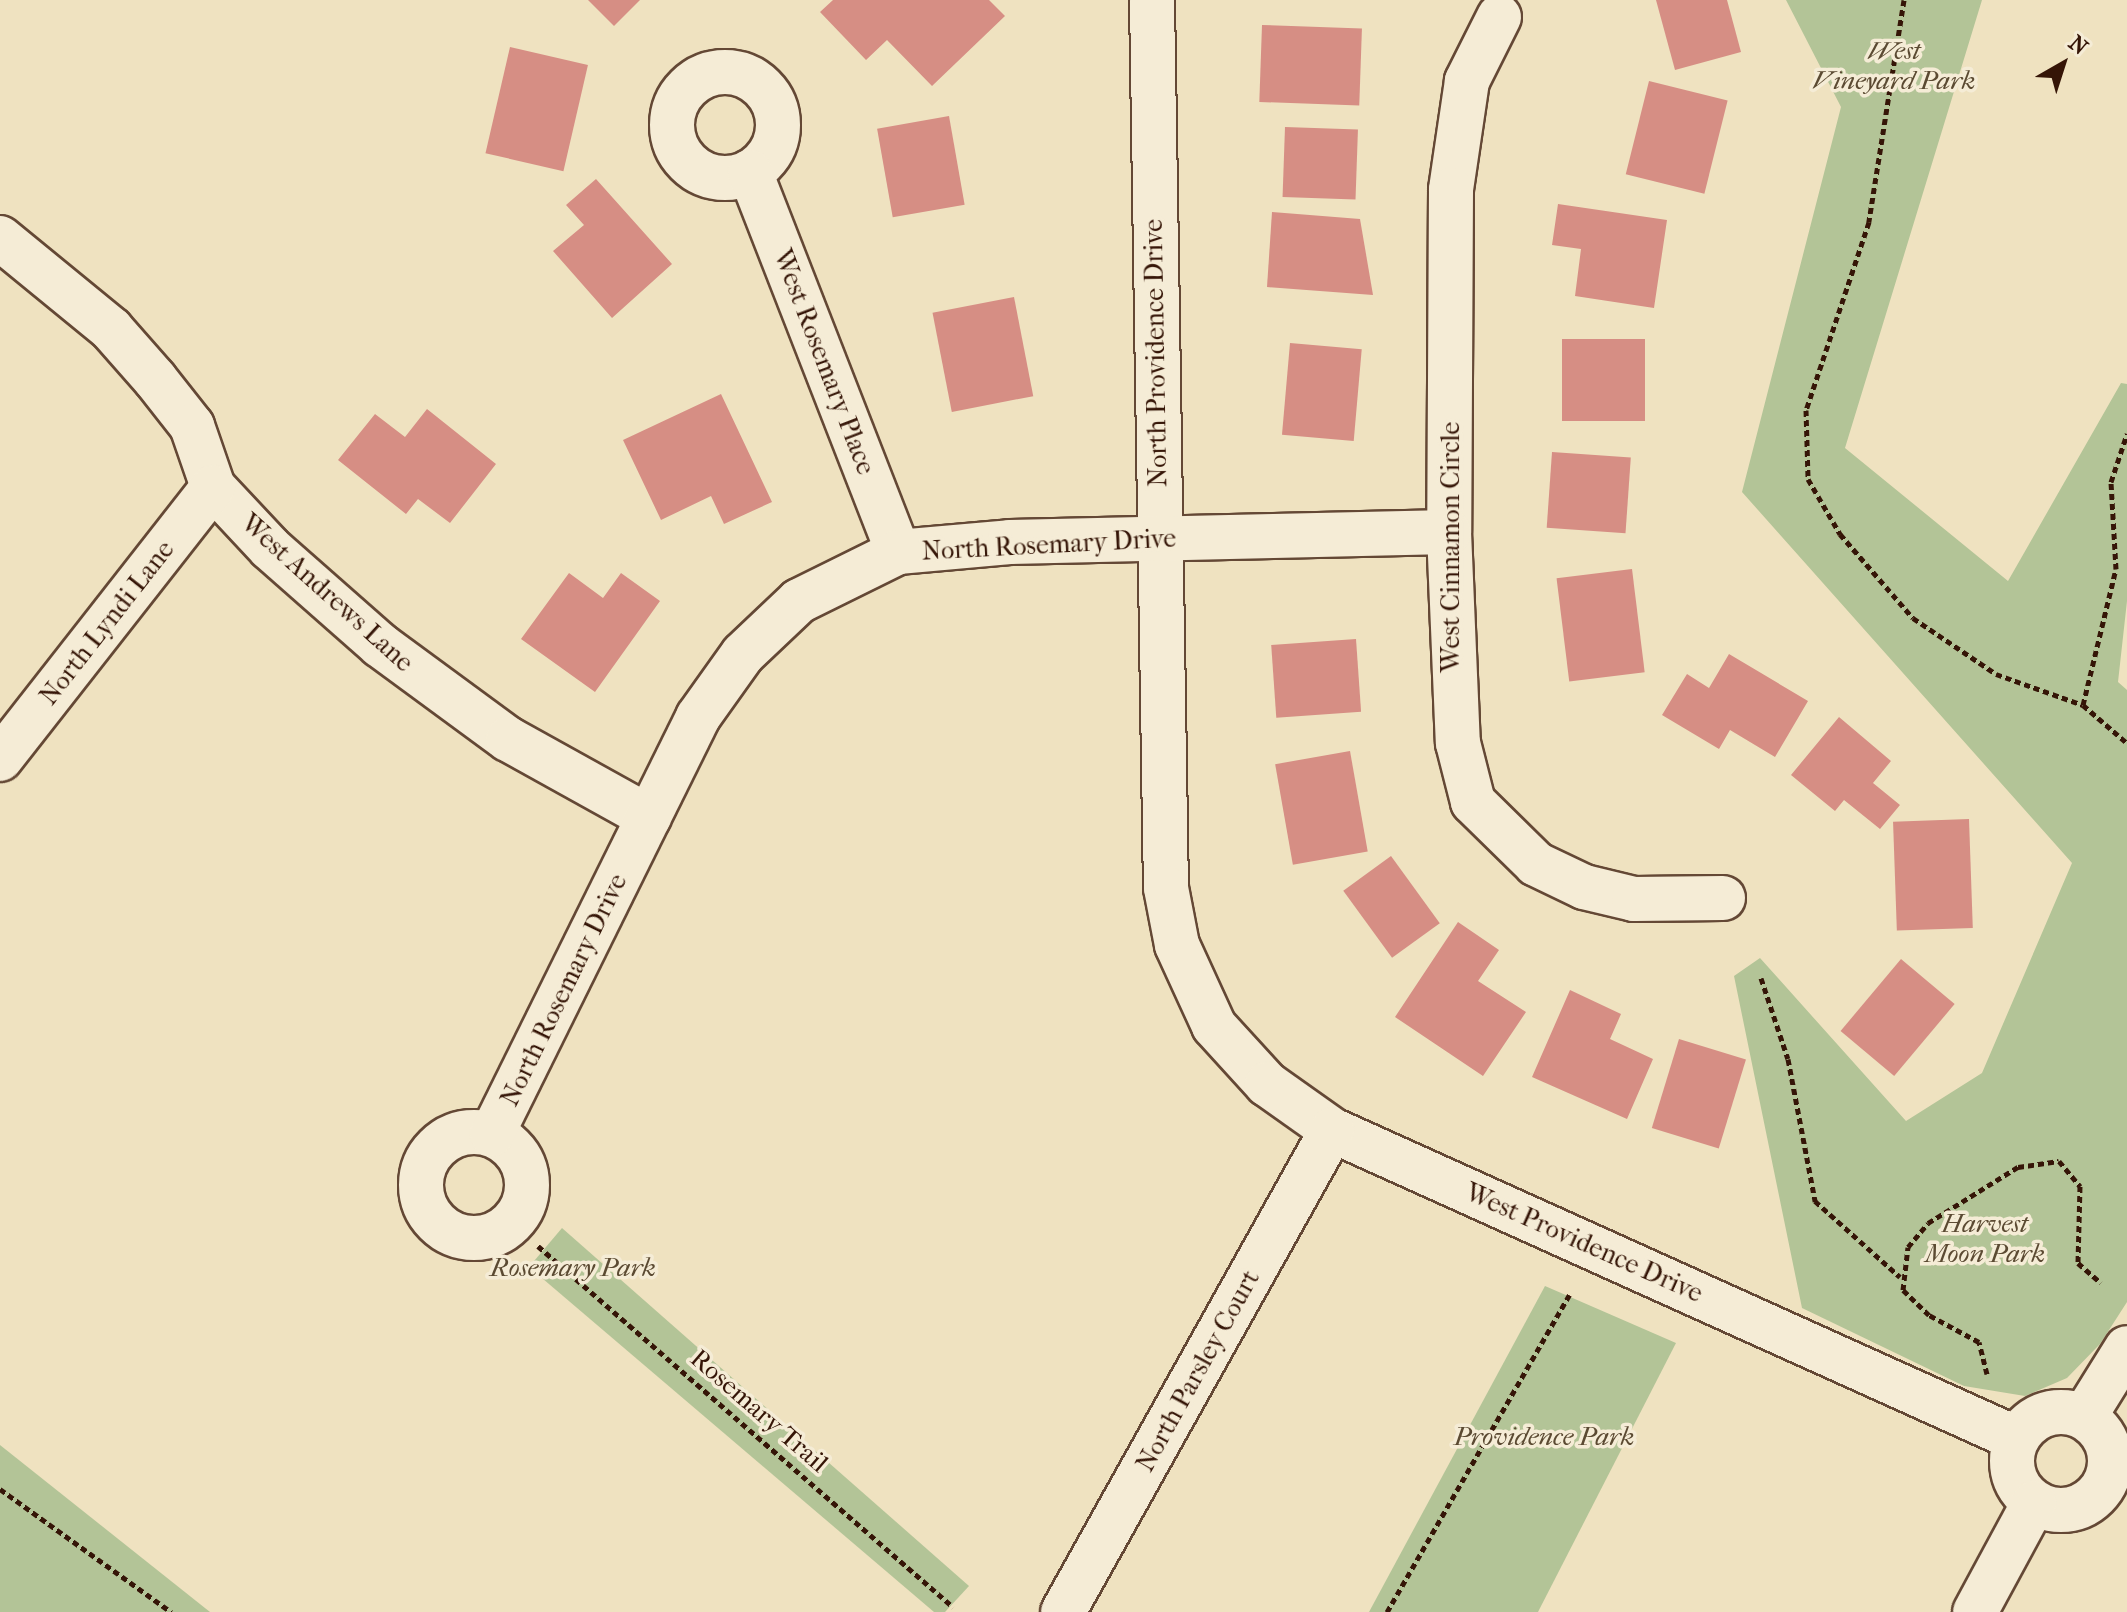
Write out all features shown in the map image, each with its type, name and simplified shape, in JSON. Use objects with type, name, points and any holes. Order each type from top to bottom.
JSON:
[{"type":"street","name":"North Providence Drive","points":[[1152,0],[1166,888],[1194,991]]},
{"type":"street","name":"West Cinnamon Circle","points":[[1499,17],[1467,81],[1456,133],[1449,532],[1452,688],[1473,802],[1536,864],[1584,887],[1634,899],[1723,898]]},
{"type":"street","name":"West Rosemary Place","points":[[750,172],[898,552]]},
{"type":"street","name":"West Andrews Lane","points":[[0,238],[111,329],[155,379],[192,426],[213,487],[270,548],[380,645],[508,739],[649,817]]},
{"type":"street","name":"North Lyndi Lane","points":[[0,759],[213,487]]},
{"type":"street","name":"North Rosemary Drive","points":[[492,1134],[698,717],[743,654],[799,601],[898,552],[1010,542],[1449,532]]},
{"type":"street","name":"West Providence Drive","points":[[1194,991],[1239,1057],[1332,1130],[2017,1439]]},
{"type":"street","name":"North Parsley Court","points":[[1063,1612],[1332,1130]]},
{"type":"street","points":[[2084,1417],[2127,1348]]},
{"type":"street","points":[[2054,1412],[2084,1417],[2109,1450],[2118,1482],[2077,1508],[2034,1503],[2012,1467],[2017,1439],[2054,1412]]},
{"type":"street","points":[[1975,1612],[2034,1503]]},
{"type":"path","points":[[1904,0],[1869,222],[1806,410],[1808,479],[1840,534],[1913,618],[1996,674],[2083,705],[2127,743]]},
{"type":"path","points":[[2083,705],[2116,569],[2111,482],[2127,434]]},
{"type":"path","points":[[1761,978],[1788,1059],[1815,1201],[1901,1277],[1911,1300],[1979,1342],[1987,1374]]},
{"type":"path","points":[[1901,1277],[1908,1247],[1928,1223],[1982,1185],[2046,1160],[2072,1169],[2080,1186],[2078,1263],[2101,1283]]},
{"type":"path","name":"Rosemary Trail","points":[[538,1246],[953,1607]]},
{"type":"path","points":[[1387,1612],[1569,1295]]},
{"type":"path","points":[[0,1489],[171,1612]]},
{"type":"green space","name":"Harvest Moon Park","points":[[1786,0],[1982,0],[1845,448],[2008,581],[2121,383],[2127,384],[2127,601],[2118,682],[2127,690],[2127,1302],[2100,1344],[2067,1378],[2025,1396],[1964,1386],[1802,1308],[1734,976],[1760,958],[1906,1121],[1982,1073],[2072,863],[1742,492],[1841,107]]},
{"type":"green space","name":"Rosemary Park","points":[[562,1228],[969,1586],[945,1612],[934,1612],[529,1267]]},
{"type":"green space","name":"Providence Park","points":[[1545,1286],[1676,1343],[1538,1612],[1369,1612]]},
{"type":"green space","points":[[0,1445],[210,1612],[0,1612]]},
{"type":"building","points":[[588,0],[640,0],[614,26]]},
{"type":"building","points":[[833,0],[989,0],[1005,16],[932,86],[887,40],[866,60],[820,12]]},
{"type":"building","points":[[1656,0],[1727,0],[1741,52],[1675,70]]},
{"type":"building","points":[[1262,25],[1362,28],[1359,105],[1259,102]]},
{"type":"building","points":[[510,47],[588,65],[563,171],[485,153]]},
{"type":"building","points":[[1649,81],[1728,101],[1704,194],[1626,174]]},
{"type":"building","points":[[949,116],[965,205],[893,217],[877,129]]},
{"type":"building","points":[[1285,127],[1358,130],[1356,200],[1283,197]]},
{"type":"building","points":[[596,179],[672,264],[612,318],[553,251],[584,225],[566,205]]},
{"type":"building","points":[[1558,204],[1667,220],[1654,308],[1575,296],[1581,249],[1552,245]]},
{"type":"building","points":[[1272,212],[1360,219],[1373,295],[1267,287]]},
{"type":"building","points":[[1014,297],[1033,396],[952,412],[933,313]]},
{"type":"building","points":[[1562,339],[1645,339],[1645,421],[1562,421]]},
{"type":"building","points":[[1290,343],[1362,349],[1354,441],[1282,435]]},
{"type":"building","points":[[721,394],[772,502],[724,524],[711,496],[661,520],[623,440]]},
{"type":"building","points":[[427,409],[496,464],[450,523],[418,499],[406,514],[338,460],[375,414],[405,437]]},
{"type":"building","points":[[1552,452],[1631,458],[1626,533],[1547,528]]},
{"type":"building","points":[[1632,569],[1645,672],[1569,681],[1557,578]]},
{"type":"building","points":[[569,573],[603,598],[621,573],[660,601],[595,692],[521,639]]},
{"type":"building","points":[[1356,639],[1361,712],[1276,718],[1271,645]]},
{"type":"building","points":[[1729,654],[1808,701],[1775,757],[1730,730],[1719,749],[1662,715],[1687,674],[1709,688]]},
{"type":"building","points":[[1839,717],[1891,761],[1873,783],[1900,805],[1880,829],[1844,800],[1835,811],[1791,775]]},
{"type":"building","points":[[1350,751],[1368,851],[1293,865],[1275,764]]},
{"type":"building","points":[[1969,819],[1973,928],[1897,931],[1893,822]]},
{"type":"building","points":[[1391,856],[1440,923],[1392,958],[1343,891]]},
{"type":"building","points":[[1458,922],[1499,950],[1478,981],[1526,1012],[1483,1076],[1395,1017]]},
{"type":"building","points":[[1901,959],[1955,1004],[1894,1076],[1841,1031]]},
{"type":"building","points":[[1570,990],[1621,1014],[1610,1039],[1653,1059],[1627,1119],[1532,1077]]},
{"type":"building","points":[[1679,1039],[1746,1059],[1719,1148],[1652,1128]]},
{"type":"park label","name":"West Vineyard Park","points":[[1894,66]]}]
